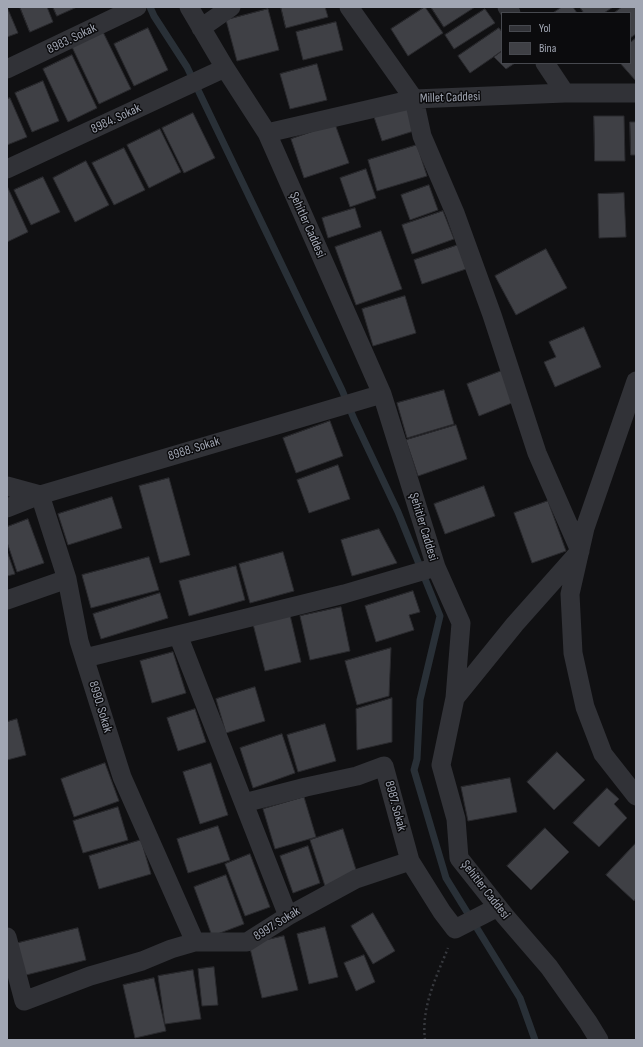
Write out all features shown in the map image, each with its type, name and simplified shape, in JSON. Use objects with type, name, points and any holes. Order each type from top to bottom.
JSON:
[{"type":"street","name":"Şehitler Caddesi","points":[[189,7],[201,28],[217,72],[267,133],[382,394],[435,567],[461,623],[454,698],[441,765],[456,819],[459,858],[492,910],[549,967],[599,1040]]},
{"type":"street","points":[[201,28],[231,7]]},
{"type":"street","points":[[349,7],[414,99],[422,136],[454,213],[492,315],[537,453],[580,551]]},
{"type":"street","name":"8983. Sokak","points":[[7,69],[135,8]]},
{"type":"street","points":[[546,64],[565,93]]},
{"type":"street","name":"8984. Sokak","points":[[7,170],[217,72]]},
{"type":"street","name":"Millet Caddesi","points":[[267,133],[414,99],[565,93],[636,93]]},
{"type":"street","points":[[636,381],[585,528],[570,594],[573,652],[585,707],[604,754],[636,796]]},
{"type":"street","name":"8988. Sokak","points":[[7,508],[40,495],[382,394]]},
{"type":"street","points":[[7,486],[40,495]]},
{"type":"street","name":"8990. Sokak","points":[[40,495],[67,579],[80,641],[122,777],[195,942]]},
{"type":"street","points":[[454,698],[514,624],[580,551]]},
{"type":"street","points":[[85,658],[337,596],[435,567]]},
{"type":"street","points":[[7,600],[67,579]]},
{"type":"street","points":[[178,635],[288,916]]},
{"type":"street","name":"8987. Sokak","points":[[244,804],[306,787],[357,776],[384,766],[410,861],[442,912],[456,928]]},
{"type":"street","name":"8997. Sokak","points":[[7,937],[24,1001],[90,976],[142,961],[171,949],[195,942],[247,942],[288,916],[356,879],[410,861]]},
{"type":"street","points":[[456,928],[492,910]]},
{"type":"path","points":[[425,1040],[424,1021],[427,1002],[456,928]]},
{"type":"building","points":[[7,7],[18,33],[7,37]]},
{"type":"building","points":[[20,7],[47,7],[53,22],[30,32]]},
{"type":"building","points":[[53,7],[77,7],[57,16]]},
{"type":"building","points":[[281,7],[325,7],[328,17],[286,28]]},
{"type":"building","points":[[425,7],[443,33],[408,56],[391,29]]},
{"type":"building","points":[[431,7],[475,7],[444,27]]},
{"type":"building","points":[[562,7],[573,7],[576,12],[554,12]]},
{"type":"building","points":[[580,7],[613,7],[606,12],[583,12]]},
{"type":"building","points":[[622,7],[636,7],[636,34],[631,37],[631,12],[615,12]]},
{"type":"building","points":[[268,9],[279,50],[237,61],[226,20]]},
{"type":"building","points":[[485,9],[495,23],[454,49],[445,35]]},
{"type":"building","points":[[336,22],[343,50],[303,60],[296,32]]},
{"type":"building","points":[[148,28],[168,70],[134,86],[114,44]]},
{"type":"building","points":[[499,28],[501,31],[501,52],[470,73],[458,56]]},
{"type":"building","points":[[103,32],[131,89],[99,104],[72,47]]},
{"type":"building","points":[[636,38],[635,80],[621,64],[631,64],[631,42]]},
{"type":"building","points":[[501,52],[501,64],[494,57]]},
{"type":"building","points":[[72,55],[97,108],[68,122],[43,69]]},
{"type":"building","points":[[317,64],[327,100],[290,109],[280,74]]},
{"type":"building","points":[[501,64],[514,64],[506,69]]},
{"type":"building","points":[[43,81],[59,121],[32,132],[15,93]]},
{"type":"building","points":[[10,98],[27,137],[7,145],[7,99]]},
{"type":"building","points":[[409,105],[417,130],[382,141],[374,117]]},
{"type":"building","points":[[193,113],[215,158],[184,173],[162,128]]},
{"type":"building","points":[[594,116],[624,116],[625,161],[595,161]]},
{"type":"building","points":[[630,122],[636,122],[636,155],[631,155]]},
{"type":"building","points":[[335,124],[349,163],[304,178],[291,139]]},
{"type":"building","points":[[160,129],[181,172],[149,188],[127,145]]},
{"type":"building","points":[[417,145],[427,176],[377,191],[368,160]]},
{"type":"building","points":[[124,148],[145,190],[114,205],[92,163]]},
{"type":"building","points":[[86,161],[109,205],[75,222],[53,178]]},
{"type":"building","points":[[366,169],[376,198],[350,207],[340,178]]},
{"type":"building","points":[[43,177],[60,212],[31,225],[14,190]]},
{"type":"building","points":[[429,185],[438,210],[410,220],[401,195]]},
{"type":"building","points":[[8,188],[28,232],[7,242],[7,189]]},
{"type":"building","points":[[624,193],[626,237],[599,238],[598,194]]},
{"type":"building","points":[[355,208],[361,227],[328,238],[322,218]]},
{"type":"building","points":[[443,211],[454,239],[412,254],[402,225]]},
{"type":"building","points":[[381,231],[402,289],[356,305],[335,247]]},
{"type":"building","points":[[458,245],[466,269],[422,284],[414,260]]},
{"type":"building","points":[[546,249],[567,288],[516,315],[495,276]]},
{"type":"building","points":[[405,296],[416,333],[373,346],[362,309]]},
{"type":"building","points":[[584,327],[601,367],[555,387],[544,362],[556,357],[549,342]]},
{"type":"building","points":[[504,370],[517,401],[479,416],[467,384]]},
{"type":"building","points":[[444,390],[454,424],[407,438],[397,403]]},
{"type":"building","points":[[330,421],[343,456],[296,473],[283,438]]},
{"type":"building","points":[[456,425],[467,459],[418,476],[406,440]]},
{"type":"building","points":[[338,465],[350,499],[309,513],[297,480]]},
{"type":"building","points":[[169,478],[190,555],[160,563],[139,486]]},
{"type":"building","points":[[484,486],[495,516],[445,534],[434,504]]},
{"type":"building","points":[[112,497],[122,528],[68,545],[58,514]]},
{"type":"building","points":[[548,501],[566,551],[532,563],[514,513]]},
{"type":"building","points":[[28,519],[44,563],[17,572],[7,542],[7,527]]},
{"type":"building","points":[[379,529],[397,563],[352,576],[341,540]]},
{"type":"building","points":[[7,551],[15,574],[7,576]]},
{"type":"building","points":[[283,552],[294,591],[250,603],[239,564]]},
{"type":"building","points":[[149,557],[159,590],[91,608],[82,575]]},
{"type":"building","points":[[236,566],[245,600],[189,616],[179,581]]},
{"type":"building","points":[[413,591],[420,612],[409,615],[414,630],[376,642],[365,606]]},
{"type":"building","points":[[160,593],[168,618],[101,639],[93,614]]},
{"type":"building","points":[[341,607],[350,651],[310,660],[300,616]]},
{"type":"building","points":[[290,615],[301,662],[265,671],[253,624]]},
{"type":"building","points":[[391,648],[389,696],[357,705],[345,661]]},
{"type":"building","points":[[173,652],[186,693],[152,703],[140,661]]},
{"type":"building","points":[[255,687],[265,721],[226,733],[216,699]]},
{"type":"building","points":[[392,698],[392,742],[357,750],[356,709]]},
{"type":"building","points":[[195,709],[206,742],[178,751],[167,718]]},
{"type":"building","points":[[17,719],[26,755],[7,760],[7,722]]},
{"type":"building","points":[[325,724],[336,761],[298,772],[287,735]]},
{"type":"building","points":[[282,734],[295,773],[253,788],[240,748]]},
{"type":"building","points":[[557,752],[585,780],[554,810],[527,782]]},
{"type":"building","points":[[105,763],[119,801],[74,817],[61,779]]},
{"type":"building","points":[[211,763],[228,815],[200,824],[183,772]]},
{"type":"building","points":[[510,778],[517,812],[468,821],[461,787]]},
{"type":"building","points":[[607,788],[619,799],[614,804],[627,818],[599,847],[573,823]]},
{"type":"building","points":[[304,797],[316,837],[275,849],[263,809]]},
{"type":"building","points":[[118,807],[128,840],[83,853],[73,821]]},
{"type":"building","points":[[218,826],[230,860],[188,873],[177,839]]},
{"type":"building","points":[[545,828],[569,852],[531,890],[507,866]]},
{"type":"building","points":[[343,829],[358,876],[325,886],[310,840]]},
{"type":"building","points":[[141,840],[151,874],[99,889],[89,856]]},
{"type":"building","points":[[636,843],[636,898],[634,901],[606,875]]},
{"type":"building","points":[[308,846],[320,883],[293,893],[280,856]]},
{"type":"building","points":[[250,854],[270,907],[245,916],[225,864]]},
{"type":"building","points":[[226,875],[244,924],[212,936],[194,887]]},
{"type":"building","points":[[373,913],[395,951],[373,964],[351,926]]},
{"type":"building","points":[[325,927],[338,977],[309,984],[297,934]]},
{"type":"building","points":[[78,928],[86,960],[22,976],[14,944]]},
{"type":"building","points":[[284,936],[298,990],[262,998],[249,944]]},
{"type":"building","points":[[364,955],[375,982],[356,991],[344,963]]},
{"type":"building","points":[[214,967],[218,1005],[202,1006],[198,969]]},
{"type":"building","points":[[193,970],[201,1019],[165,1024],[158,976]]},
{"type":"building","points":[[154,978],[166,1031],[135,1038],[123,985]]},
{"type":"waterway","points":[[150,7],[154,16],[187,67],[342,390],[398,512],[440,616],[420,700],[417,759],[414,770],[446,878],[520,998],[535,1040]]}]
